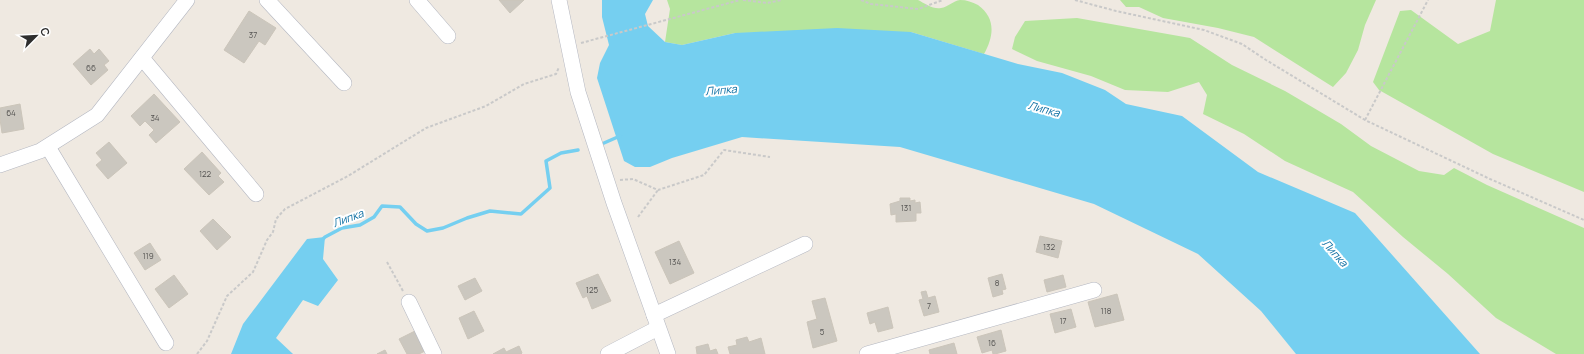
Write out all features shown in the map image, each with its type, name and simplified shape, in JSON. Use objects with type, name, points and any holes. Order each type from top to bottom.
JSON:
[{"type":"street","points":[[0,165],[40,151],[97,115],[187,0]]},
{"type":"street","points":[[267,0],[344,83]]},
{"type":"street","points":[[417,0],[448,36]]},
{"type":"street","points":[[559,0],[578,92],[614,203],[668,354]]},
{"type":"street","points":[[142,58],[256,194]]},
{"type":"street","points":[[48,146],[166,343]]},
{"type":"street","points":[[608,354],[656,322],[805,244]]},
{"type":"street","points":[[867,354],[1094,290]]},
{"type":"street","points":[[409,302],[434,354]]},
{"type":"path","points":[[568,46],[742,0],[767,3],[782,0]]},
{"type":"path","points":[[861,0],[871,4],[918,9],[943,0]]},
{"type":"path","points":[[1075,0],[1116,11],[1204,30],[1242,44],[1364,120],[1490,179],[1584,220]]},
{"type":"path","points":[[1364,120],[1428,0]]},
{"type":"path","points":[[197,354],[207,341],[227,296],[234,287],[252,272],[267,240],[274,232],[276,219],[285,209],[348,176],[426,128],[486,106],[524,84],[556,74],[559,67]]},
{"type":"path","points":[[638,217],[658,190],[704,175],[724,150],[770,157]]},
{"type":"path","points":[[607,181],[633,179],[658,190]]},
{"type":"path","points":[[386,262],[409,302]]},
{"type":"green space","points":[[667,0],[918,0],[929,6],[938,8],[963,0],[976,4],[984,10],[988,16],[992,28],[990,41],[984,54],[911,32],[735,33],[682,45],[665,42],[670,9]]},
{"type":"green space","points":[[1120,0],[1376,0],[1365,25],[1358,50],[1346,73],[1333,87],[1254,37],[1218,28],[1163,18],[1139,7],[1126,7]]},
{"type":"green space","points":[[1496,0],[1584,0],[1584,192],[1493,154],[1379,90],[1373,82],[1400,11],[1411,10],[1458,44],[1490,31]]},
{"type":"green space","points":[[1077,18],[1190,38],[1232,65],[1285,91],[1341,124],[1371,146],[1419,171],[1444,175],[1454,168],[1487,185],[1584,228],[1584,354],[1556,354],[1496,318],[1448,274],[1403,237],[1353,192],[1285,161],[1244,134],[1203,114],[1207,95],[1199,82],[1168,92],[1125,90],[1091,76],[1037,61],[1012,49],[1015,37],[1025,21]]},
{"type":"water","points":[[602,0],[653,0],[645,14],[648,26],[665,42],[682,45],[735,33],[837,28],[911,32],[1018,64],[1062,73],[1105,90],[1126,104],[1182,116],[1258,172],[1355,213],[1480,354],[1296,354],[1261,311],[1198,254],[1094,204],[900,147],[742,137],[672,158],[650,167],[635,167],[624,161],[597,78],[600,63],[609,45],[602,17]]},
{"type":"water","points":[[325,237],[323,259],[338,280],[318,306],[303,300],[276,338],[293,354],[231,354],[243,324],[307,239]]},
{"type":"building","points":[[499,0],[524,0],[510,13]]},
{"type":"building","points":[[249,11],[276,28],[265,45],[259,41],[244,63],[224,50]]},
{"type":"building","points":[[90,49],[94,54],[99,49],[109,61],[104,65],[108,70],[91,85],[73,64]]},
{"type":"building","points":[[154,94],[180,122],[156,143],[149,135],[154,130],[145,121],[140,126],[131,116]]},
{"type":"building","points":[[20,104],[24,129],[2,133],[0,108]]},
{"type":"building","points":[[109,142],[127,163],[108,179],[96,165],[102,160],[96,153]]},
{"type":"building","points":[[202,152],[221,173],[218,176],[224,182],[209,195],[184,169]]},
{"type":"building","points":[[900,198],[910,198],[910,201],[915,200],[915,203],[920,202],[921,213],[916,213],[916,221],[896,222],[896,214],[891,215],[890,204],[900,201]]},
{"type":"building","points":[[213,219],[231,237],[217,250],[200,231]]},
{"type":"building","points":[[1040,236],[1062,241],[1058,258],[1036,252]]},
{"type":"building","points":[[679,241],[694,273],[670,284],[655,252]]},
{"type":"building","points":[[150,243],[161,260],[145,270],[134,253]]},
{"type":"building","points":[[598,274],[611,301],[592,309],[587,296],[583,298],[576,283]]},
{"type":"building","points":[[1002,274],[1006,289],[1002,290],[1003,294],[993,297],[988,278]]},
{"type":"building","points":[[174,275],[188,294],[169,308],[155,289]]},
{"type":"building","points":[[1063,275],[1066,287],[1047,292],[1044,280]]},
{"type":"building","points":[[475,278],[482,291],[465,300],[458,286]]},
{"type":"building","points":[[926,291],[928,298],[935,296],[939,312],[924,316],[919,300],[923,299],[921,292]]},
{"type":"building","points":[[1117,294],[1124,320],[1095,327],[1088,302]]},
{"type":"building","points":[[825,298],[837,341],[813,348],[807,322],[817,319],[812,301]]},
{"type":"building","points":[[888,307],[893,328],[878,332],[875,322],[870,324],[867,313]]},
{"type":"building","points":[[1071,309],[1076,327],[1055,333],[1050,314]]},
{"type":"building","points":[[474,311],[484,331],[468,339],[459,318]]},
{"type":"building","points":[[1001,330],[1006,351],[993,354],[992,350],[982,353],[977,337]]},
{"type":"building","points":[[415,331],[425,351],[419,354],[407,354],[399,339]]},
{"type":"building","points":[[747,337],[749,342],[761,338],[765,354],[730,354],[728,347],[737,345],[736,340]]},
{"type":"building","points":[[954,343],[957,354],[930,354],[929,350]]},
{"type":"building","points":[[708,344],[710,351],[716,349],[718,354],[697,354],[696,347]]},
{"type":"building","points":[[519,346],[522,353],[521,354],[493,354],[504,348],[506,352]]},
{"type":"building","points":[[385,350],[387,354],[377,354]]},
{"type":"waterway","name":"Липка","points":[[604,143],[620,136]]},
{"type":"waterway","name":"Липка","points":[[323,239],[342,228],[360,225],[374,217],[382,206],[400,207],[416,224],[427,231],[443,228],[467,218],[490,211],[521,214],[550,188],[546,161],[561,153],[578,150]]}]
